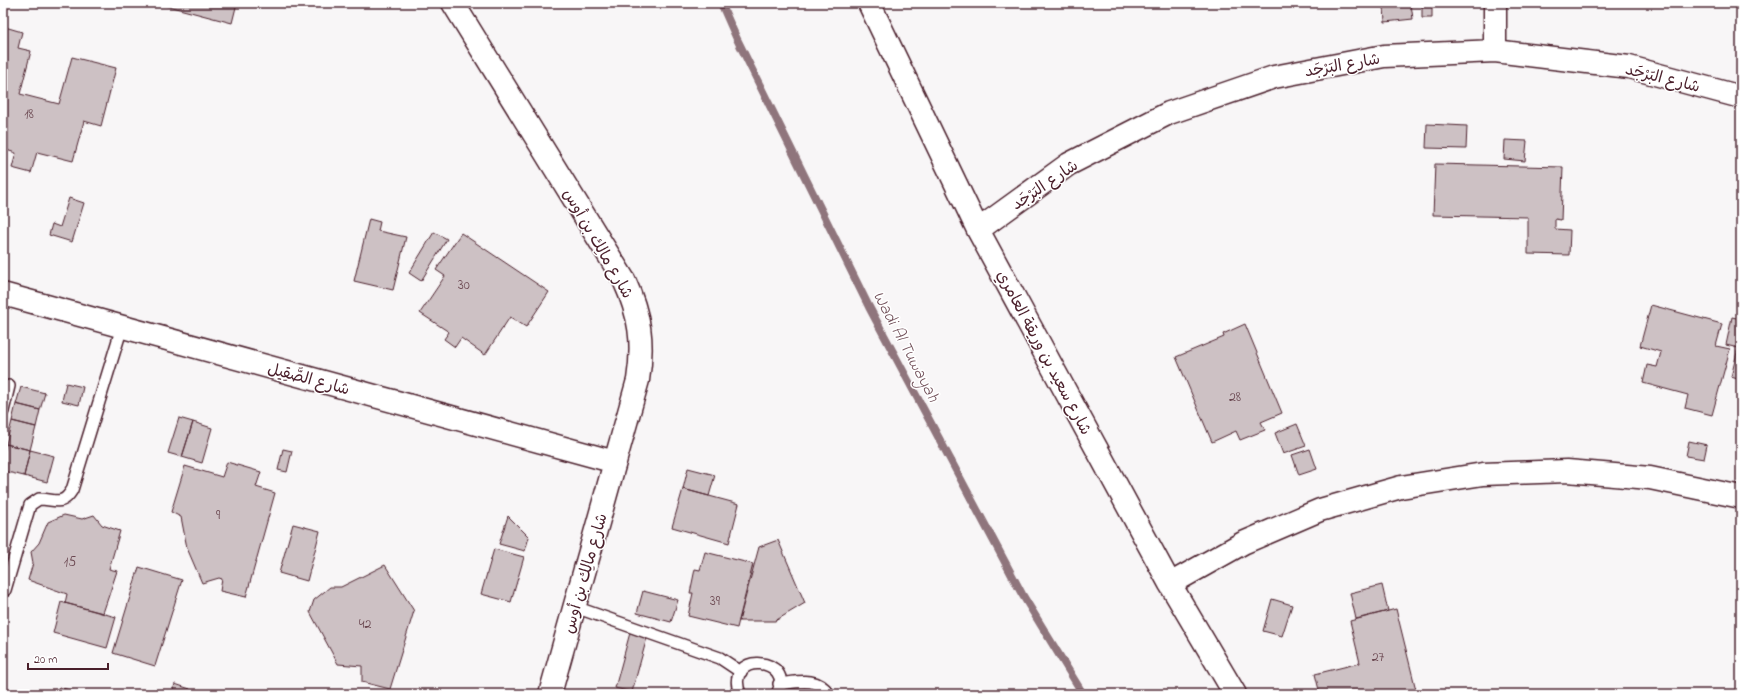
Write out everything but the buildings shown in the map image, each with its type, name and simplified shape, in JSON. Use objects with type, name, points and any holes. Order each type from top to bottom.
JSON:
[{"type":"street","name":"شارع مالِك بن أوس","points":[[454,3],[624,280],[638,318],[641,339],[641,359],[638,380],[550,694]]},
{"type":"street","name":"شارع سعيد بن وريقة العامري","points":[[870,3],[978,230],[1170,584],[1235,694]]},
{"type":"street","points":[[1495,3],[1495,51]]},
{"type":"street","name":"شارع البَرْجَد","points":[[978,230],[1069,164],[1169,113],[1274,77],[1384,56],[1495,51],[1629,67],[1741,97]]},
{"type":"street","name":"شارع الصَّقِيل","points":[[3,294],[615,462]]},
{"type":"street","points":[[1170,584],[1243,543],[1320,510],[1401,487],[1476,476],[1567,471],[1650,478],[1741,497]]},
{"type":"lane","points":[[5,590],[30,505],[39,499],[57,502],[63,500],[69,496],[72,490],[122,327]]},
{"type":"lane","points":[[3,411],[9,386]]},
{"type":"lane","points":[[575,606],[720,658],[741,672]]},
{"type":"lane","points":[[740,694],[737,687],[741,672],[748,666],[756,663],[765,664],[773,668],[778,675],[778,689],[814,682],[824,688],[829,694]]},
{"type":"waterway","name":"Wadi Al Tuwayah","points":[[721,3],[736,37],[869,307],[1022,594],[1083,694]]}]
